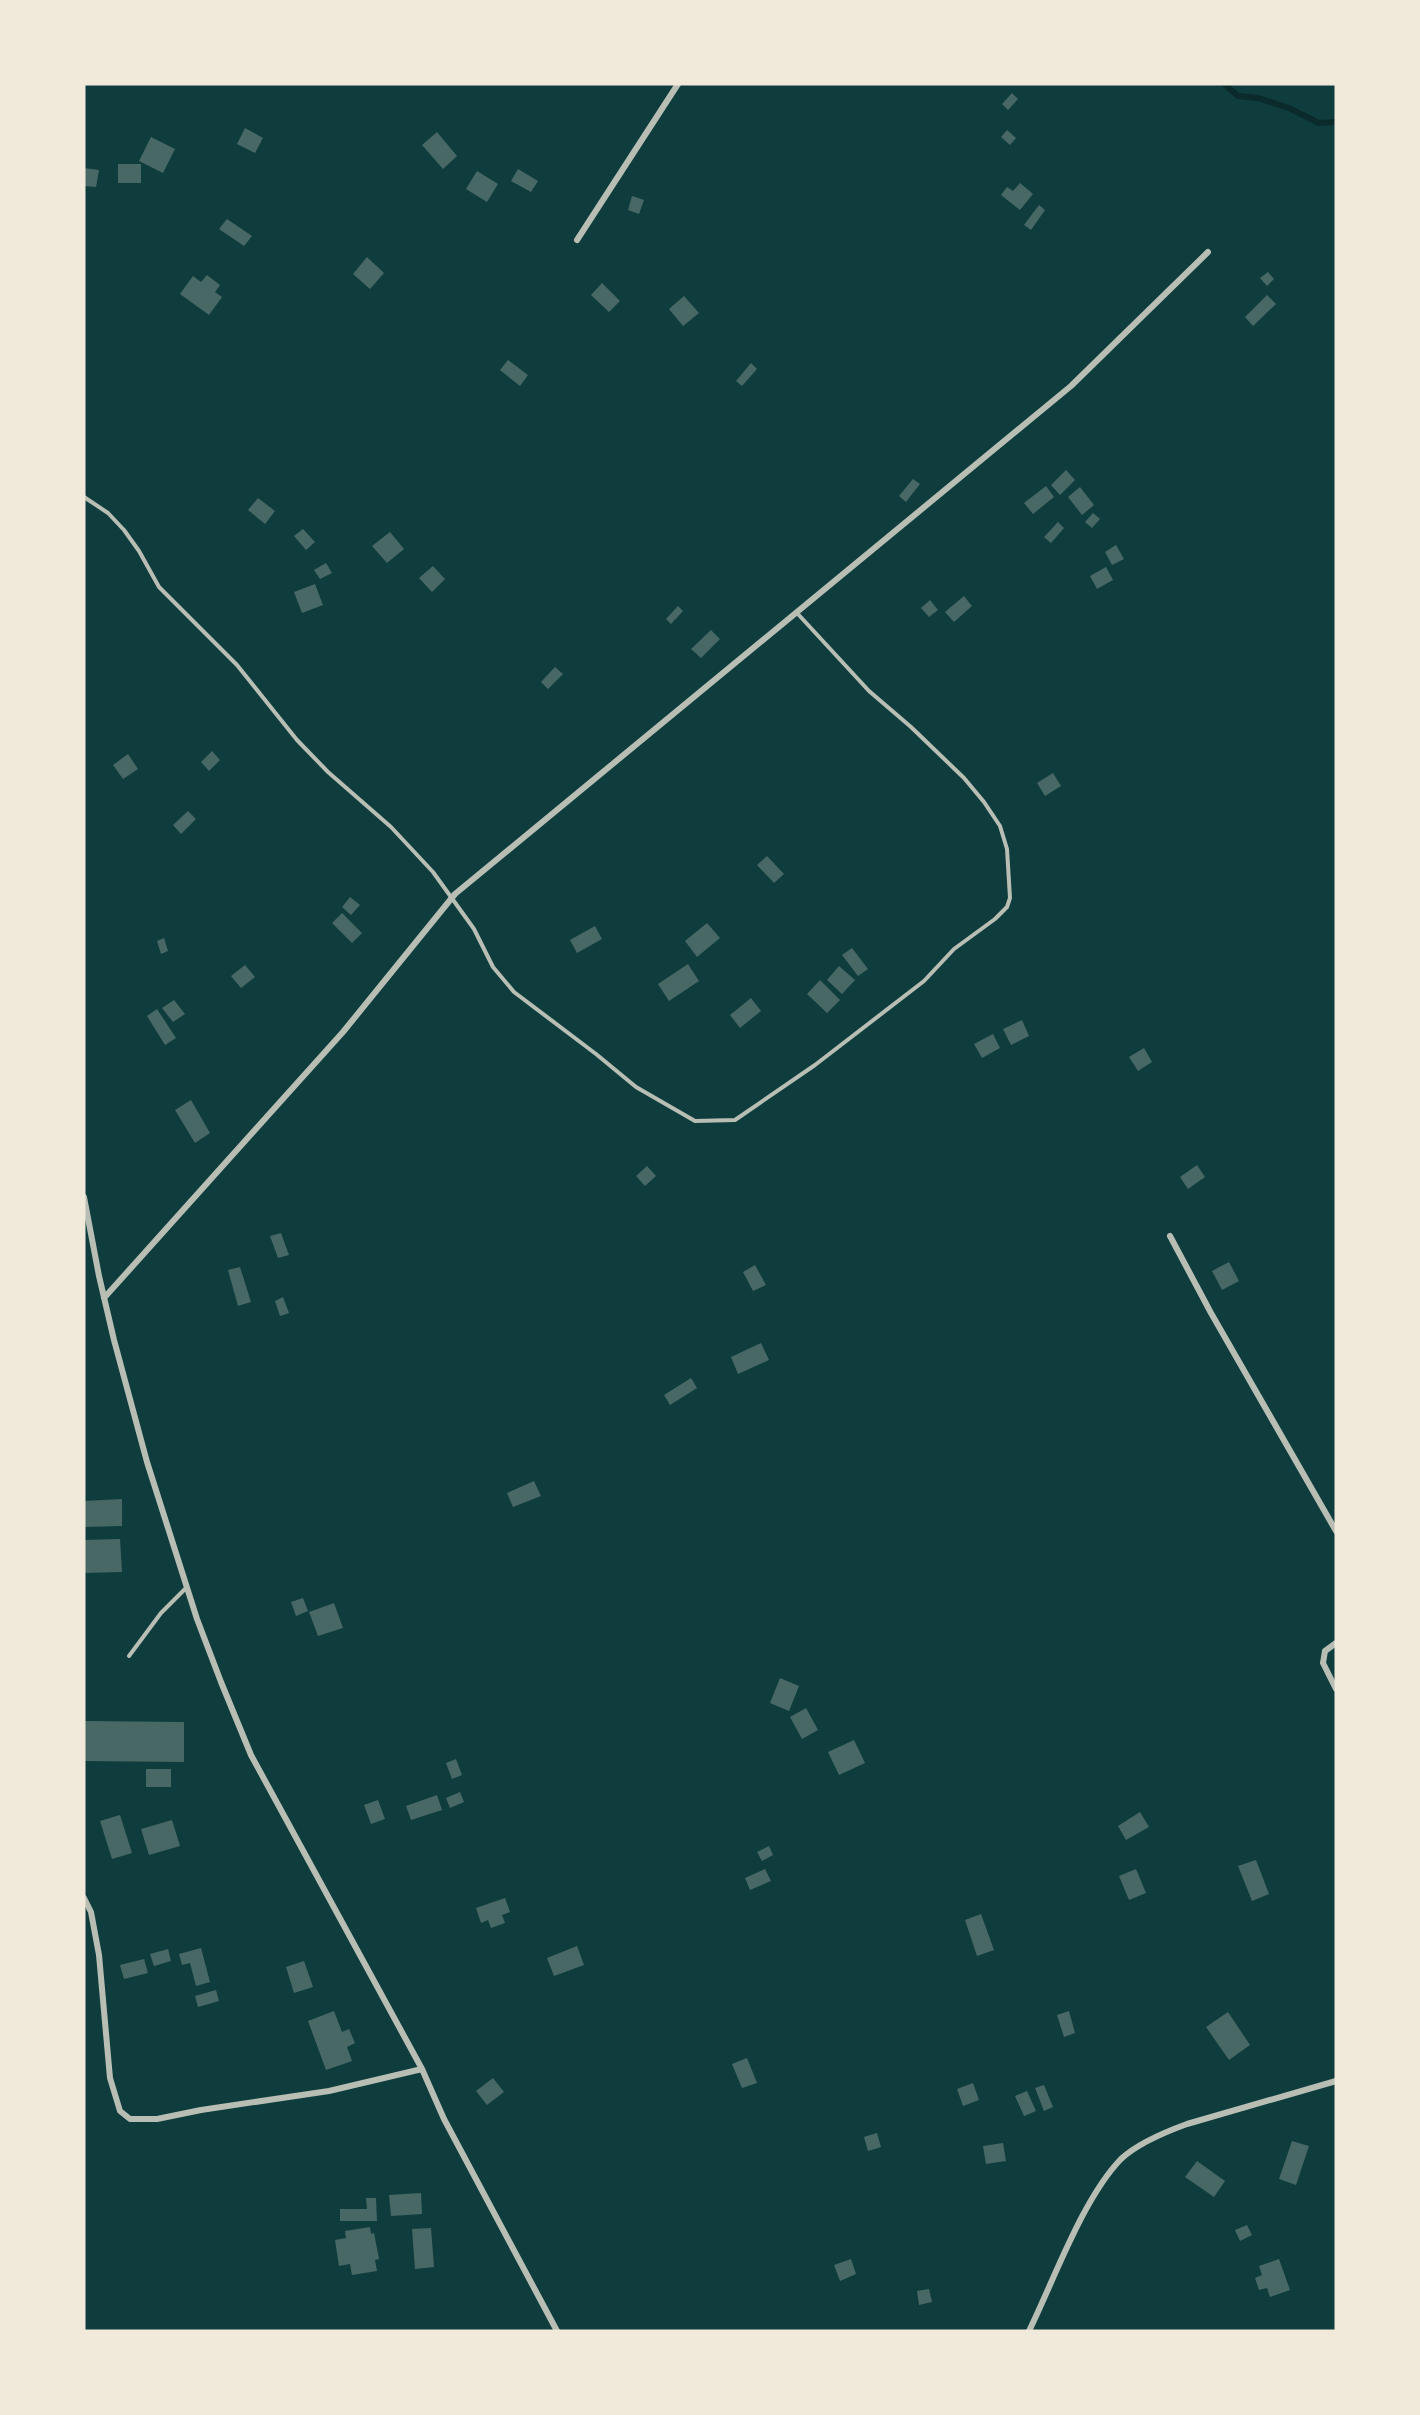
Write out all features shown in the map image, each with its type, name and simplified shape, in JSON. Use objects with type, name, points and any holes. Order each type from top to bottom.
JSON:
[{"type":"street","points":[[578,240],[678,84]]},
{"type":"street","points":[[104,1298],[343,1032],[452,898],[1071,386],[1208,252]]},
{"type":"street","points":[[84,1197],[104,1298],[147,1462],[217,1671],[250,1755],[422,2069],[444,2120],[557,2331]]},
{"type":"street","points":[[1170,1236],[1216,1322],[1336,1531]]},
{"type":"street","points":[[1336,1643],[1325,1651],[1323,1663],[1336,1689]]},
{"type":"street","points":[[84,1898],[91,1912],[99,1955],[110,2078],[120,2111],[130,2119],[157,2119],[201,2110],[329,2091],[422,2069]]},
{"type":"street","points":[[1029,2331],[1091,2201],[1122,2158],[1166,2132],[1186,2124],[1336,2081]]},
{"type":"lane","points":[[84,497],[108,513],[124,530],[140,551],[159,587],[237,665],[297,740],[328,772],[391,826],[433,872],[474,929],[493,967],[514,993],[636,1087],[695,1121],[735,1120],[815,1065],[924,981],[954,949],[995,919],[1007,907],[1010,897],[1007,849],[999,826],[984,802],[964,778],[911,727],[868,691],[797,613]]},
{"type":"lane","points":[[129,1656],[142,1635],[188,1587]]},
{"type":"building","points":[[1012,93],[1018,99],[1008,110],[1002,104]]},
{"type":"building","points":[[245,128],[263,138],[255,153],[237,144]]},
{"type":"building","points":[[1007,130],[1016,138],[1010,145],[1001,137]]},
{"type":"building","points":[[437,132],[457,156],[443,169],[422,145]]},
{"type":"building","points":[[151,137],[175,149],[163,173],[139,161]]},
{"type":"building","points":[[118,164],[141,164],[141,183],[118,183]]},
{"type":"building","points":[[84,168],[99,170],[96,187],[84,186]]},
{"type":"building","points":[[518,169],[538,181],[531,192],[511,181]]},
{"type":"building","points":[[477,171],[498,184],[487,202],[466,189]]},
{"type":"building","points":[[1020,183],[1033,194],[1020,210],[1001,195],[1007,187],[1013,191]]},
{"type":"building","points":[[632,196],[644,200],[639,214],[628,210]]},
{"type":"building","points":[[1039,205],[1045,210],[1031,230],[1024,225]]},
{"type":"building","points":[[227,219],[252,236],[244,246],[219,229]]},
{"type":"building","points":[[367,257],[384,273],[370,289],[353,274]]},
{"type":"building","points":[[1268,272],[1274,279],[1267,286],[1260,278]]},
{"type":"building","points":[[207,275],[220,285],[215,292],[222,297],[209,315],[180,294],[193,276],[201,282]]},
{"type":"building","points":[[602,283],[620,301],[609,312],[591,295]]},
{"type":"building","points":[[1267,295],[1276,304],[1253,326],[1245,317]]},
{"type":"building","points":[[684,296],[699,313],[683,326],[669,309]]},
{"type":"building","points":[[508,360],[528,375],[520,386],[500,370]]},
{"type":"building","points":[[751,363],[757,369],[742,386],[736,381]]},
{"type":"building","points":[[1066,470],[1075,480],[1060,495],[1051,485]]},
{"type":"building","points":[[913,479],[920,484],[906,502],[899,496]]},
{"type":"building","points":[[1046,486],[1054,497],[1033,514],[1024,503]]},
{"type":"building","points":[[1080,487],[1094,505],[1082,515],[1068,497]]},
{"type":"building","points":[[258,498],[275,511],[265,524],[248,510]]},
{"type":"building","points":[[1093,513],[1100,519],[1092,528],[1085,522]]},
{"type":"building","points":[[1058,522],[1064,528],[1051,543],[1044,537]]},
{"type":"building","points":[[303,529],[315,542],[306,550],[294,536]]},
{"type":"building","points":[[390,532],[404,549],[387,563],[372,546]]},
{"type":"building","points":[[1116,545],[1124,559],[1112,565],[1105,552]]},
{"type":"building","points":[[326,563],[332,573],[320,579],[314,570]]},
{"type":"building","points":[[433,566],[445,579],[432,592],[419,578]]},
{"type":"building","points":[[1106,567],[1113,580],[1097,589],[1090,576]]},
{"type":"building","points":[[315,584],[323,605],[302,613],[294,592]]},
{"type":"building","points":[[964,596],[972,606],[954,622],[945,612]]},
{"type":"building","points":[[930,600],[938,610],[929,617],[921,608]]},
{"type":"building","points":[[678,606],[683,611],[671,624],[666,619]]},
{"type":"building","points":[[711,630],[720,639],[701,658],[691,649]]},
{"type":"building","points":[[555,667],[563,674],[548,689],[541,682]]},
{"type":"building","points":[[212,751],[220,760],[209,771],[201,762]]},
{"type":"building","points":[[128,754],[138,769],[123,779],[113,765]]},
{"type":"building","points":[[1053,773],[1061,786],[1045,796],[1037,783]]},
{"type":"building","points":[[188,811],[196,819],[181,834],[173,825]]},
{"type":"building","points":[[767,856],[784,874],[774,883],[757,865]]},
{"type":"building","points":[[350,897],[360,905],[351,915],[342,907]]},
{"type":"building","points":[[342,913],[362,933],[352,943],[332,923]]},
{"type":"building","points":[[707,923],[720,938],[697,957],[685,941]]},
{"type":"building","points":[[595,926],[602,939],[577,953],[570,940]]},
{"type":"building","points":[[164,938],[168,951],[161,954],[157,941]]},
{"type":"building","points":[[852,948],[868,969],[858,976],[842,955]]},
{"type":"building","points":[[688,964],[699,981],[669,1001],[658,984]]},
{"type":"building","points":[[245,965],[255,977],[241,988],[231,976]]},
{"type":"building","points":[[839,966],[855,980],[842,994],[827,980]]},
{"type":"building","points":[[820,980],[840,1000],[827,1013],[807,994]]},
{"type":"building","points":[[751,998],[761,1011],[740,1028],[730,1015]]},
{"type":"building","points":[[174,1000],[185,1014],[173,1022],[162,1008]]},
{"type":"building","points":[[157,1009],[176,1038],[165,1045],[147,1016]]},
{"type":"building","points":[[1022,1020],[1029,1036],[1011,1045],[1003,1029]]},
{"type":"building","points":[[993,1034],[1000,1048],[982,1058],[974,1044]]},
{"type":"building","points":[[1144,1048],[1152,1062],[1138,1071],[1129,1057]]},
{"type":"building","points":[[191,1100],[210,1133],[195,1143],[175,1110]]},
{"type":"building","points":[[1197,1165],[1205,1177],[1188,1189],[1180,1177]]},
{"type":"building","points":[[647,1166],[656,1176],[645,1186],[636,1176]]},
{"type":"building","points":[[281,1233],[289,1255],[278,1258],[270,1236]]},
{"type":"building","points":[[1229,1262],[1239,1281],[1222,1290],[1212,1271]]},
{"type":"building","points":[[755,1265],[766,1285],[753,1291],[743,1272]]},
{"type":"building","points":[[240,1267],[251,1302],[238,1306],[228,1270]]},
{"type":"building","points":[[283,1297],[289,1313],[280,1316],[275,1301]]},
{"type":"building","points":[[761,1343],[769,1360],[738,1374],[731,1357]]},
{"type":"building","points":[[691,1378],[697,1388],[670,1405],[664,1395]]},
{"type":"building","points":[[534,1481],[541,1496],[513,1507],[507,1493]]},
{"type":"building","points":[[122,1499],[122,1526],[84,1527],[84,1501]]},
{"type":"building","points":[[120,1539],[122,1572],[84,1573],[84,1540]]},
{"type":"building","points":[[303,1598],[308,1611],[296,1616],[291,1602]]},
{"type":"building","points":[[334,1603],[343,1628],[318,1636],[309,1612]]},
{"type":"building","points":[[780,1678],[799,1686],[789,1711],[770,1703]]},
{"type":"building","points":[[806,1708],[818,1730],[802,1739],[790,1717]]},
{"type":"building","points":[[84,1721],[184,1722],[184,1762],[84,1761]]},
{"type":"building","points":[[854,1740],[865,1763],[839,1775],[828,1752]]},
{"type":"building","points":[[456,1759],[462,1775],[452,1779],[446,1763]]},
{"type":"building","points":[[146,1769],[171,1769],[171,1787],[146,1787]]},
{"type":"building","points":[[460,1792],[464,1802],[450,1808],[446,1798]]},
{"type":"building","points":[[437,1795],[442,1810],[411,1820],[406,1806]]},
{"type":"building","points":[[378,1800],[385,1819],[371,1824],[364,1805]]},
{"type":"building","points":[[1140,1812],[1149,1827],[1126,1840],[1118,1826]]},
{"type":"building","points":[[120,1815],[132,1853],[112,1859],[100,1821]]},
{"type":"building","points":[[172,1820],[180,1846],[149,1855],[141,1829]]},
{"type":"building","points":[[769,1846],[773,1855],[762,1861],[757,1852]]},
{"type":"building","points":[[1256,1860],[1269,1894],[1252,1901],[1238,1866]]},
{"type":"building","points":[[765,1869],[771,1881],[750,1890],[745,1878]]},
{"type":"building","points":[[1136,1869],[1146,1893],[1129,1900],[1119,1876]]},
{"type":"building","points":[[505,1898],[510,1912],[502,1915],[505,1923],[491,1928],[488,1920],[481,1923],[476,1908]]},
{"type":"building","points":[[981,1914],[994,1950],[977,1956],[965,1920]]},
{"type":"building","points":[[577,1946],[584,1965],[554,1976],[547,1958]]},
{"type":"building","points":[[201,1948],[210,1982],[196,1986],[190,1963],[182,1965],[179,1954]]},
{"type":"building","points":[[168,1949],[171,1961],[154,1966],[150,1954]]},
{"type":"building","points":[[144,1959],[148,1973],[124,1979],[120,1965]]},
{"type":"building","points":[[304,1961],[313,1987],[294,1993],[286,1967]]},
{"type":"building","points":[[216,1990],[219,2001],[198,2007],[195,1996]]},
{"type":"building","points":[[334,2011],[342,2032],[349,2029],[355,2043],[347,2047],[352,2061],[326,2070],[308,2021]]},
{"type":"building","points":[[1069,2011],[1075,2033],[1064,2037],[1057,2015]]},
{"type":"building","points":[[1228,2012],[1250,2045],[1229,2060],[1206,2027]]},
{"type":"building","points":[[747,2058],[757,2083],[742,2088],[732,2064]]},
{"type":"building","points":[[493,2078],[504,2092],[487,2105],[476,2091]]},
{"type":"building","points":[[973,2083],[979,2100],[963,2106],[957,2089]]},
{"type":"building","points":[[1044,2085],[1053,2107],[1044,2111],[1035,2088]]},
{"type":"building","points":[[1027,2091],[1036,2111],[1024,2116],[1015,2096]]},
{"type":"building","points":[[877,2133],[881,2147],[868,2151],[864,2137]]},
{"type":"building","points":[[1292,2141],[1309,2146],[1296,2185],[1279,2179]]},
{"type":"building","points":[[1003,2143],[1006,2161],[986,2164],[983,2146]]},
{"type":"building","points":[[1197,2161],[1225,2181],[1214,2197],[1185,2177]]},
{"type":"building","points":[[421,2193],[422,2214],[391,2216],[389,2195]]},
{"type":"building","points":[[366,2198],[376,2198],[377,2221],[340,2221],[340,2209],[367,2209]]},
{"type":"building","points":[[1247,2225],[1252,2235],[1240,2241],[1235,2230]]},
{"type":"building","points":[[370,2227],[371,2234],[374,2233],[379,2259],[375,2260],[377,2271],[352,2275],[350,2264],[339,2266],[335,2240],[346,2238],[345,2231]]},
{"type":"building","points":[[431,2228],[434,2267],[415,2269],[412,2229]]},
{"type":"building","points":[[851,2259],[856,2274],[840,2281],[834,2265]]},
{"type":"building","points":[[1279,2259],[1290,2290],[1270,2297],[1267,2288],[1259,2290],[1255,2278],[1262,2275],[1259,2266]]},
{"type":"building","points":[[929,2289],[932,2302],[919,2305],[917,2291]]},
{"type":"waterway","points":[[1224,84],[1238,96],[1258,98],[1289,108],[1319,123],[1336,122]]}]
